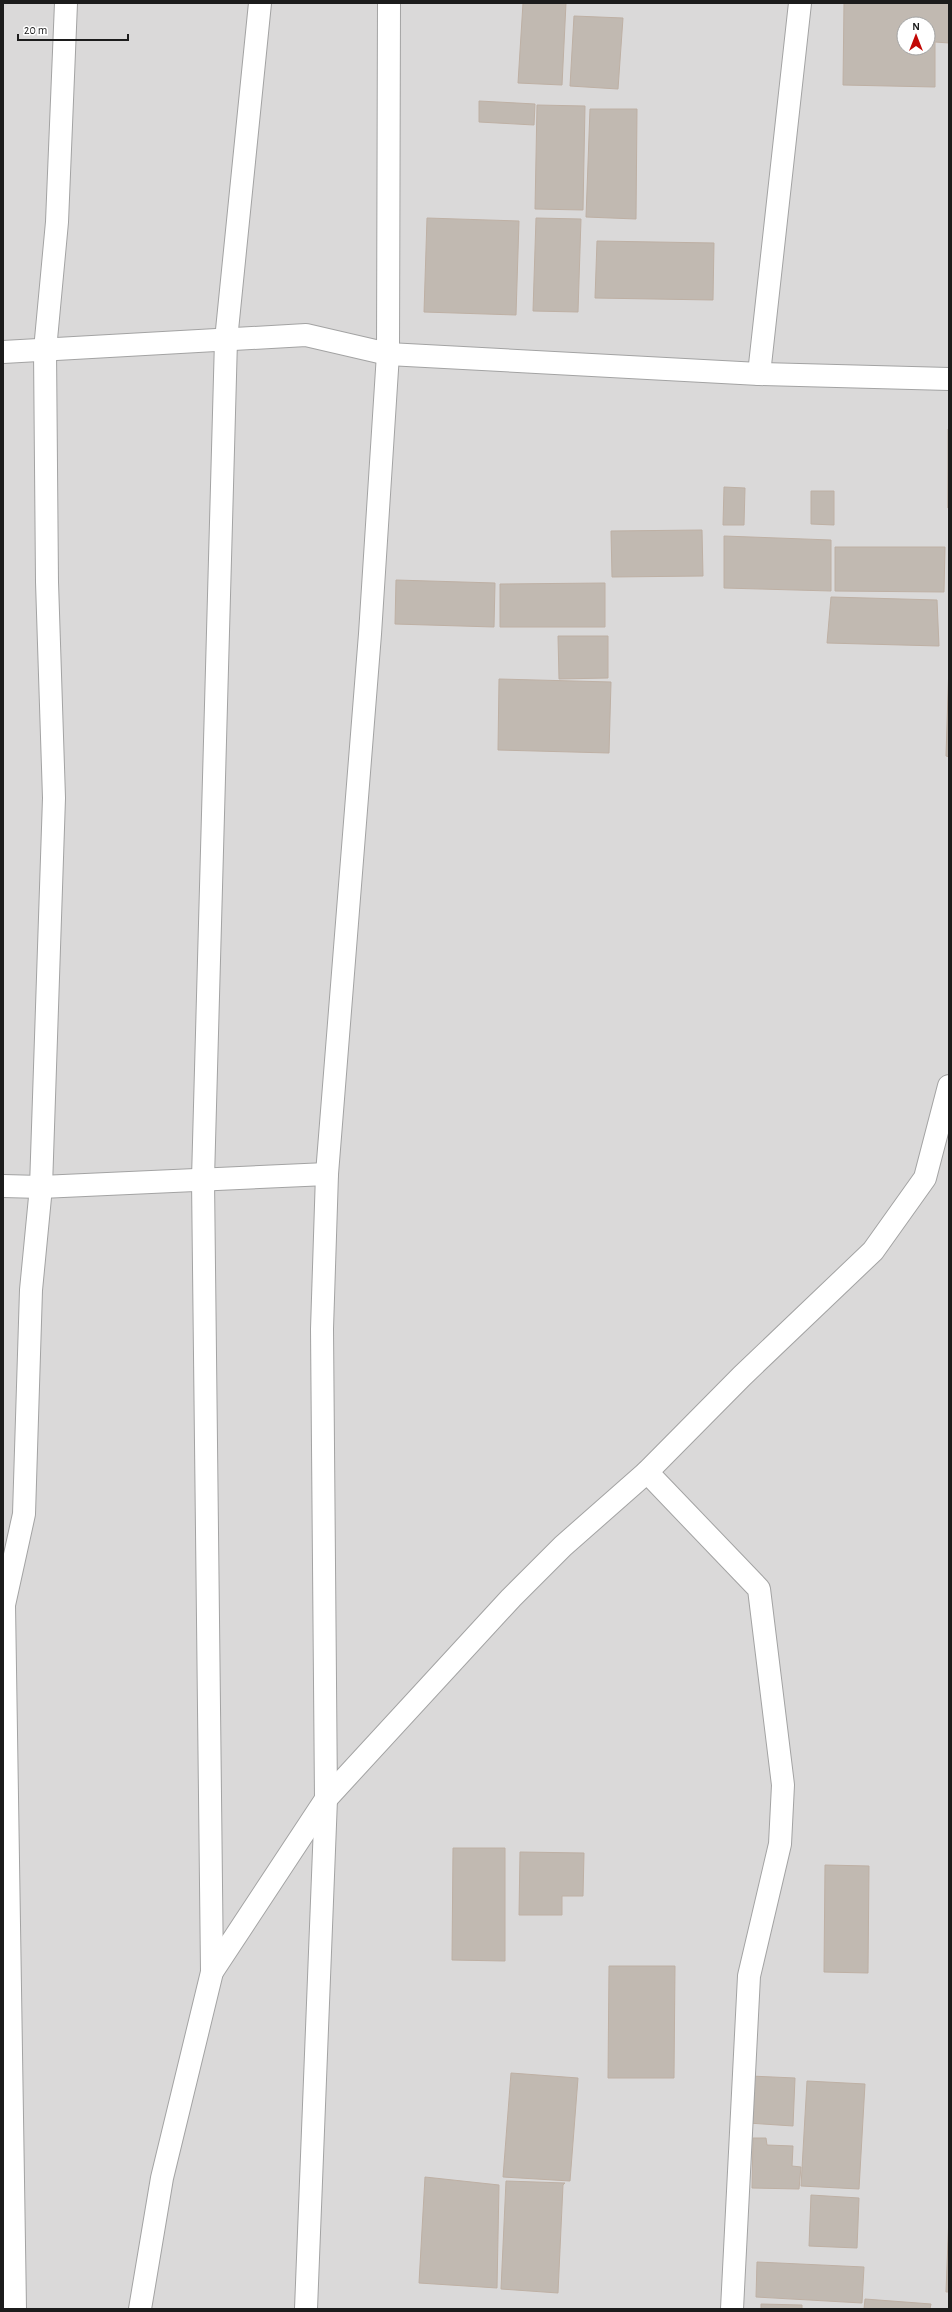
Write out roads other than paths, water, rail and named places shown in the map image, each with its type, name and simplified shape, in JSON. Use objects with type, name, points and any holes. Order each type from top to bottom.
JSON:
[{"type":"street","points":[[15,2309],[3,1605],[24,1514],[31,1290],[41,1187],[54,798],[47,582],[45,350],[57,222],[66,3]]},
{"type":"street","points":[[140,2309],[162,2178],[212,1972],[203,1179],[226,340],[260,3]]},
{"type":"street","points":[[306,2309],[326,1799],[322,1329],[327,1174],[370,634],[388,354],[388,3]]},
{"type":"street","points":[[759,374],[800,3]]},
{"type":"street","points":[[3,352],[306,335],[388,354],[759,374],[949,379]]},
{"type":"street","points":[[212,1972],[326,1799],[511,1598],[563,1546],[647,1472],[742,1376],[873,1251],[925,1178],[949,1086]]},
{"type":"street","points":[[3,1186],[41,1187],[327,1174]]},
{"type":"street","points":[[647,1472],[759,1589],[783,1785],[780,1844],[748,1976],[732,2309]]}]
